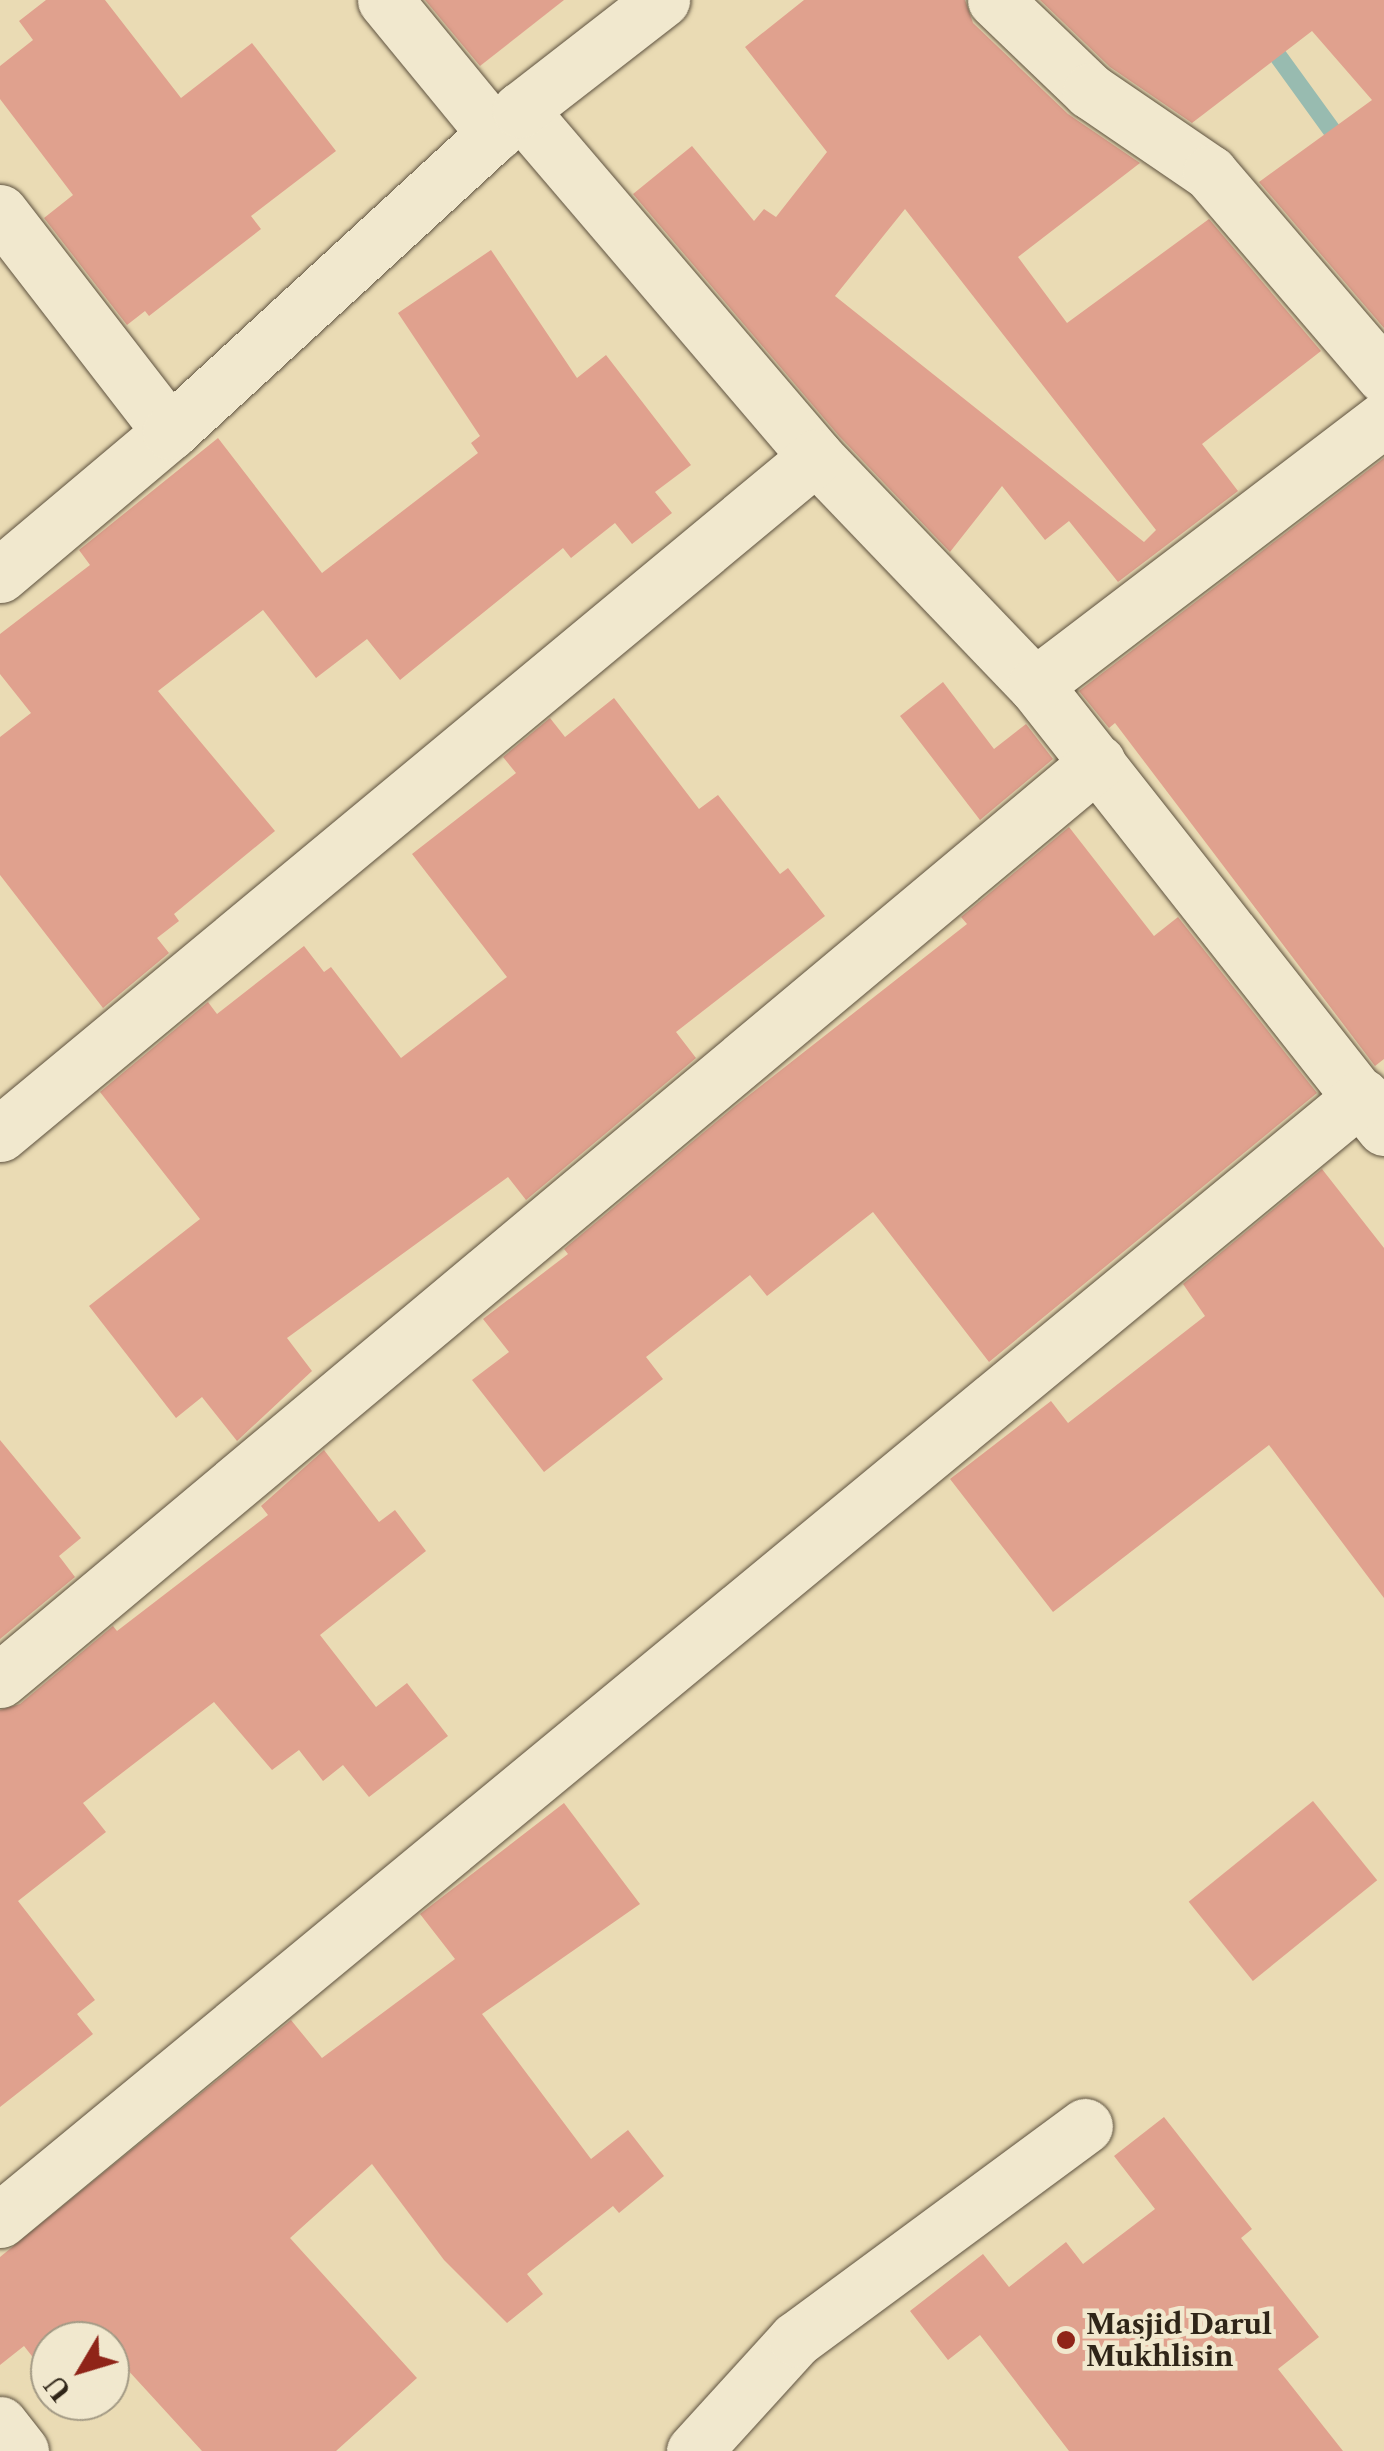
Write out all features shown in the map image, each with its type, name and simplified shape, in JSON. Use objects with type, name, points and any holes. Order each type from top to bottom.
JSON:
[{"type":"street","points":[[0,2220],[1373,1112],[1035,685],[816,457],[508,122],[385,0]]},
{"type":"street","points":[[0,575],[170,432],[508,122],[662,0]]},
{"type":"street","points":[[995,0],[1090,91],[1210,173],[1384,376]]},
{"type":"street","points":[[0,212],[170,432]]},
{"type":"street","points":[[1035,685],[1384,418]]},
{"type":"street","points":[[0,1134],[816,457]]},
{"type":"street","points":[[0,1680],[1098,762]]},
{"type":"street","points":[[694,2451],[796,2339],[1085,2126]]},
{"type":"street","points":[[0,2424],[21,2451]]},
{"type":"building","points":[[46,0],[105,0],[181,98],[252,43],[336,151],[251,216],[261,229],[149,316],[145,311],[127,325],[44,218],[73,195],[0,99],[0,66],[33,40],[19,21]]},
{"type":"building","points":[[425,0],[564,0],[480,66]]},
{"type":"building","points":[[804,0],[965,0],[973,23],[1068,114],[1140,163],[1018,257],[1067,323],[1209,219],[1321,351],[1202,444],[1238,491],[1118,582],[1069,521],[1045,540],[1002,486],[950,552],[839,436],[633,194],[692,146],[754,221],[764,209],[776,217],[827,152],[745,47]],"holes":[[[905,209],[1156,530],[1144,542],[835,296]]]},
{"type":"building","points":[[1040,0],[1384,0],[1384,328],[1259,182],[1372,100],[1312,31],[1192,123],[1110,67]]},
{"type":"building","points":[[491,250],[577,378],[606,355],[691,465],[655,492],[672,513],[632,544],[615,523],[571,558],[563,548],[400,680],[367,639],[316,678],[263,610],[158,691],[275,831],[174,914],[179,921],[157,938],[169,953],[103,1008],[0,875],[0,737],[31,713],[0,674],[0,634],[90,565],[79,550],[218,438],[322,573],[478,453],[471,443],[480,436],[398,313]]},
{"type":"building","points":[[1384,458],[1384,1059],[1375,1066],[1115,723],[1109,728],[1079,691]]},
{"type":"building","points":[[943,682],[994,749],[1026,724],[1053,759],[980,820],[900,716]]},
{"type":"building","points":[[614,698],[699,809],[718,795],[780,874],[788,868],[825,916],[676,1032],[696,1058],[526,1200],[508,1177],[287,1338],[312,1371],[237,1441],[202,1397],[176,1418],[89,1306],[200,1219],[100,1092],[208,1002],[217,1014],[304,946],[324,972],[331,967],[401,1058],[507,977],[412,854],[516,773],[503,757],[550,718],[565,737]]},
{"type":"building","points":[[1069,827],[1154,936],[1178,917],[1317,1093],[989,1362],[873,1212],[767,1296],[750,1275],[646,1357],[663,1379],[544,1472],[472,1380],[509,1352],[483,1319],[568,1254],[564,1249],[734,1107],[967,924],[961,917]]},
{"type":"building","points":[[1322,1169],[1384,1248],[1384,1598],[1269,1445],[1053,1612],[950,1479],[1051,1401],[1068,1423],[1205,1316],[1183,1284]]},
{"type":"building","points":[[0,1440],[81,1538],[59,1556],[75,1577],[0,1639]]},
{"type":"building","points":[[324,1450],[379,1522],[395,1510],[426,1551],[320,1635],[376,1707],[407,1683],[448,1736],[369,1797],[343,1765],[323,1781],[299,1750],[272,1770],[214,1702],[83,1803],[106,1832],[18,1901],[95,2000],[77,2014],[93,2034],[0,2107],[0,1710],[20,1704],[113,1626],[117,1631],[268,1515],[261,1506]]},
{"type":"building","points":[[1313,1801],[1377,1880],[1253,1981],[1189,1902]]},
{"type":"building","points":[[564,1803],[640,1904],[482,2014],[591,2159],[628,2130],[664,2176],[619,2213],[613,2206],[527,2274],[543,2294],[507,2323],[444,2260],[372,2164],[290,2238],[417,2378],[336,2451],[202,2451],[130,2372],[130,2321],[30,2321],[30,2354],[24,2346],[0,2365],[0,2257],[291,2020],[322,2058],[455,1959],[420,1914]]},
{"type":"building","points":[[1164,2117],[1252,2229],[1241,2238],[1319,2337],[1278,2369],[1343,2451],[1069,2451],[980,2335],[948,2360],[910,2311],[983,2254],[1009,2287],[1066,2242],[1083,2264],[1155,2209],[1114,2156]]},
{"type":"waterway","points":[[1265,38],[1344,147]]},
{"type":"place","name":"Masjid Darul Mukhlisin","points":[[1066,2340]]}]
